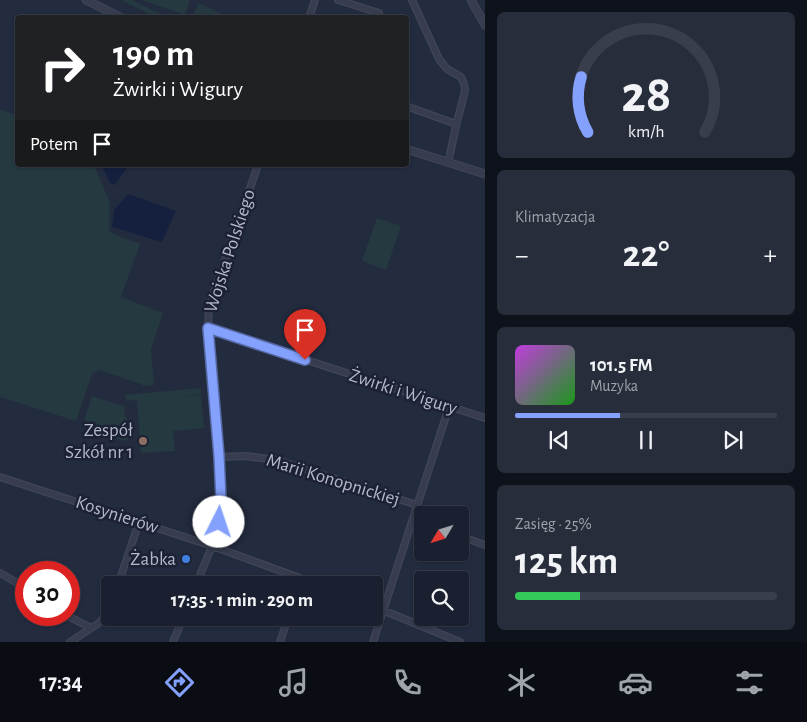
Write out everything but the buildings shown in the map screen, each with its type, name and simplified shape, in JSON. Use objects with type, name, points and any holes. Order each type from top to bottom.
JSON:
[{"type":"street","points":[[86,0],[116,15]]},
{"type":"street","points":[[310,15],[315,0]]},
{"type":"street","points":[[338,0],[379,13]]},
{"type":"street","points":[[412,0],[440,59],[447,70],[461,77],[464,84],[465,91],[448,163]]},
{"type":"street","points":[[471,0],[484,25]]},
{"type":"street","points":[[409,107],[456,124]]},
{"type":"street","points":[[409,150],[484,174]]},
{"type":"street","name":"Wojska Polskiego","points":[[200,576],[212,546],[220,511],[219,456],[208,328],[209,307],[257,167]]},
{"type":"street","name":"Żwirki i Wigury","points":[[208,328],[484,418]]},
{"type":"street","points":[[374,642],[449,407]]},
{"type":"street","name":"Marii Konopnickiej","points":[[219,456],[245,456],[277,460],[417,505]]},
{"type":"street","name":"Kosynierów","points":[[0,477],[212,546],[296,576]]},
{"type":"street","points":[[121,576],[139,522]]},
{"type":"street","points":[[469,539],[484,545]]},
{"type":"street","points":[[0,573],[15,582]]},
{"type":"street","points":[[384,611],[460,642]]},
{"type":"street","points":[[70,642],[101,620]]},
{"type":"street","points":[[80,622],[91,628]]},
{"type":"street","points":[[173,642],[180,626]]},
{"type":"street","points":[[280,642],[285,626]]},
{"type":"shaded area","points":[[121,0],[132,0],[162,15],[151,15]]},
{"type":"shaded area","points":[[142,0],[190,0],[185,15]]},
{"type":"shaded area","points":[[199,3],[223,15],[193,15]]},
{"type":"shaded area","points":[[0,109],[15,115],[15,167],[95,167],[110,203],[109,230],[115,235],[140,244],[121,297],[163,313],[151,349],[154,385],[143,386],[99,370],[92,374],[76,421],[0,397]]},
{"type":"shaded area","points":[[377,218],[401,226],[386,270],[362,261]]},
{"type":"shaded area","points":[[201,388],[201,394],[180,396],[201,395],[204,428],[173,431],[175,451],[141,453],[137,400],[126,401],[125,395]]},
{"type":"shaded area","points":[[92,396],[126,407],[124,413],[127,419],[128,440],[125,441],[88,430],[90,423],[84,421]]},
{"type":"water","points":[[102,167],[128,167],[115,185],[110,183]]},
{"type":"water","points":[[128,194],[176,211],[162,242],[112,227],[114,210]]},
{"type":"place","name":"Zespół Szkół nr 1","points":[[143,441]]},
{"type":"place","name":"Żabka","points":[[186,559]]},
{"type":"route","points":[[219,522],[221,499],[219,456],[208,328],[305,360]]}]
